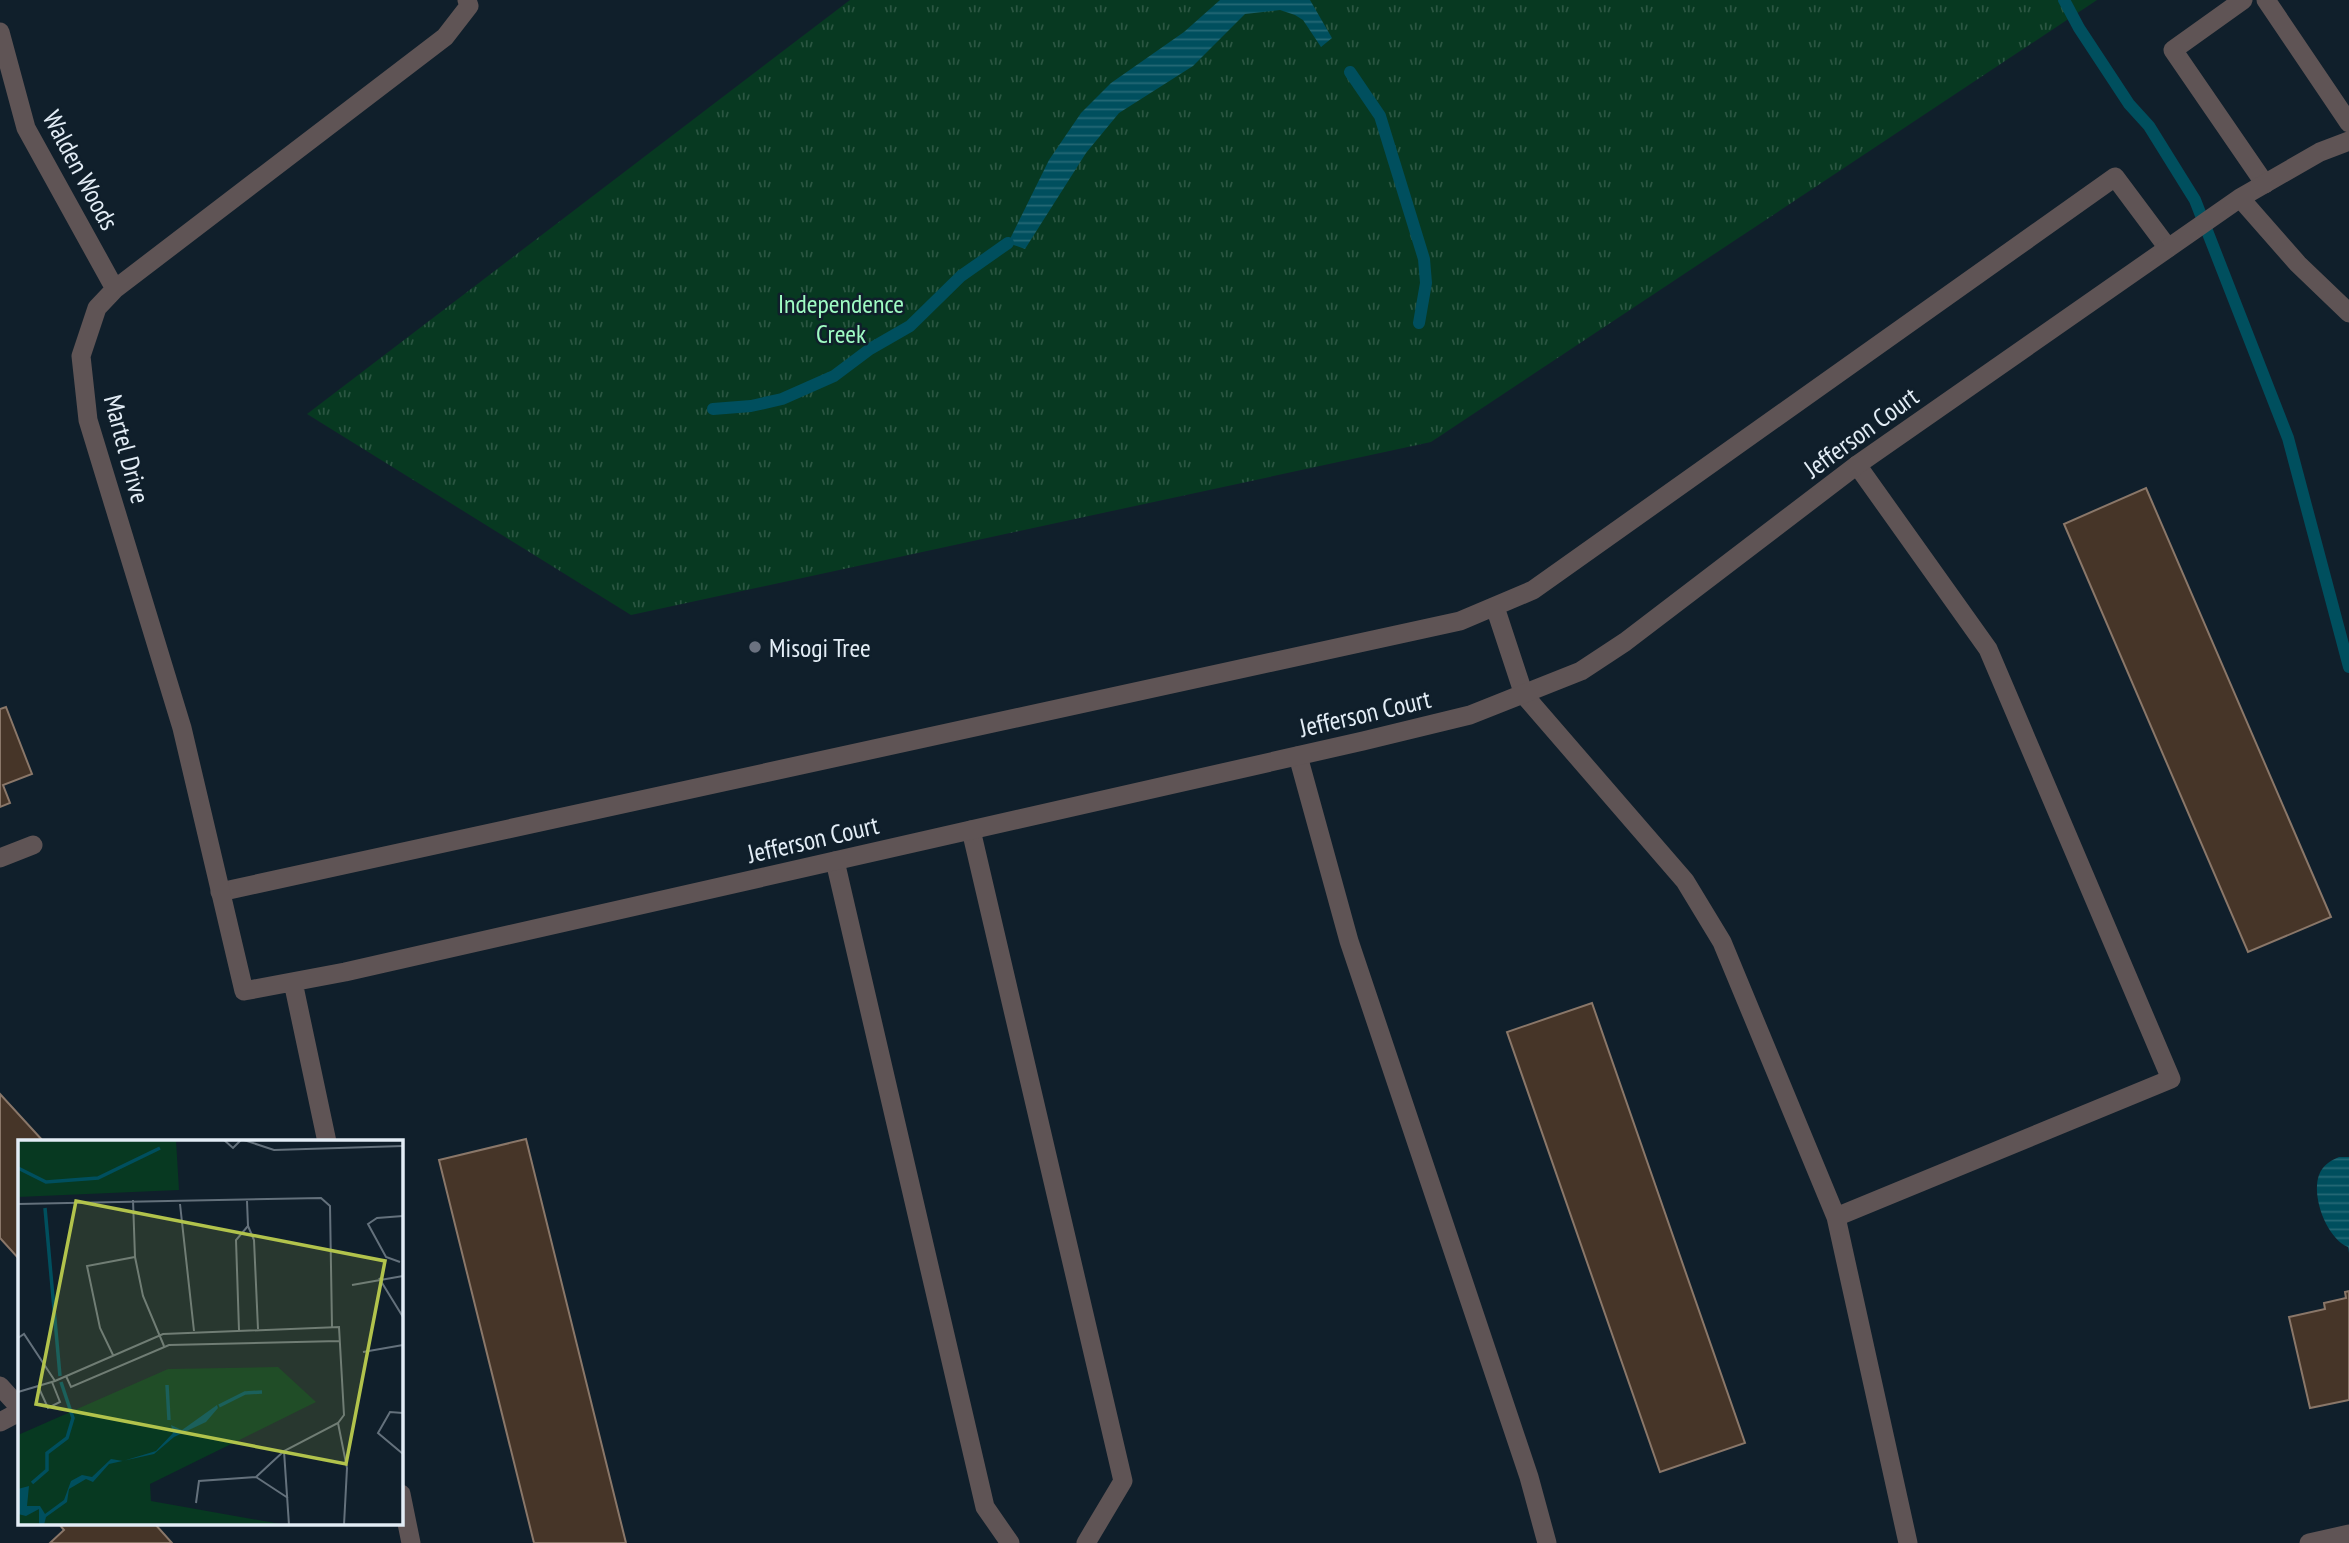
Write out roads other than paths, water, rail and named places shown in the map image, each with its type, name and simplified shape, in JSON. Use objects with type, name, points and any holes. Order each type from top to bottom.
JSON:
[{"type":"street","points":[[2243,0],[2173,50],[2265,184]]},
{"type":"street","points":[[2266,0],[2349,123]]},
{"type":"street","name":"Martel Drive","points":[[244,991],[182,728],[88,421],[81,356],[97,308],[116,289],[445,37],[470,2]]},
{"type":"street","name":"Walden Woods","points":[[0,32],[26,128],[116,289]]},
{"type":"street","name":"Jefferson Court","points":[[244,991],[1297,756],[1470,715],[1524,695],[1581,671],[1625,642],[1857,465],[2240,198],[2320,152],[2349,141]]},
{"type":"street","points":[[220,892],[1460,621],[1533,590],[2115,177],[2168,248]]},
{"type":"street","points":[[2240,198],[2298,264],[2349,313]]},
{"type":"street","points":[[1836,1217],[2171,1079],[1988,649],[1857,465]]},
{"type":"street","points":[[1495,607],[1524,695],[1685,881],[1721,942],[1836,1217],[1908,1543]]},
{"type":"street","points":[[1297,756],[1349,941],[1529,1477],[1547,1543]]},
{"type":"street","points":[[971,830],[1123,1481],[1086,1543]]},
{"type":"street","points":[[0,858],[33,845]]},
{"type":"street","points":[[835,861],[985,1507],[1010,1543]]},
{"type":"street","points":[[293,982],[327,1140]]},
{"type":"street","points":[[0,1386],[18,1409]]},
{"type":"street","points":[[0,1422],[18,1411]]},
{"type":"street","points":[[402,1499],[411,1543]]},
{"type":"street","points":[[2309,1543],[2349,1534]]},
{"type":"water","points":[[1220,0],[1310,0],[1332,38],[1321,47],[1303,20],[1280,10],[1245,14],[1193,66],[1119,113],[1086,153],[1025,249],[1008,243],[1049,160],[1081,113],[1111,83],[1184,32]]},
{"type":"water","points":[[2339,1157],[2349,1157],[2349,1253],[2348,1247],[2333,1235],[2327,1226],[2317,1194],[2319,1175],[2327,1164]]},
{"type":"waterway","points":[[2064,0],[2079,28],[2129,104],[2149,126],[2195,200],[2288,438],[2349,667]]},
{"type":"waterway","points":[[1350,72],[1380,116],[1424,259],[1426,283],[1419,323]]},
{"type":"waterway","points":[[713,409],[751,406],[782,399],[834,376],[870,349],[910,326],[961,276],[1008,243]]},
{"type":"place","name":"Misogi Tree","points":[[755,647]]},
{"type":"park label","name":"Independence Creek","points":[[841,318]]}]
